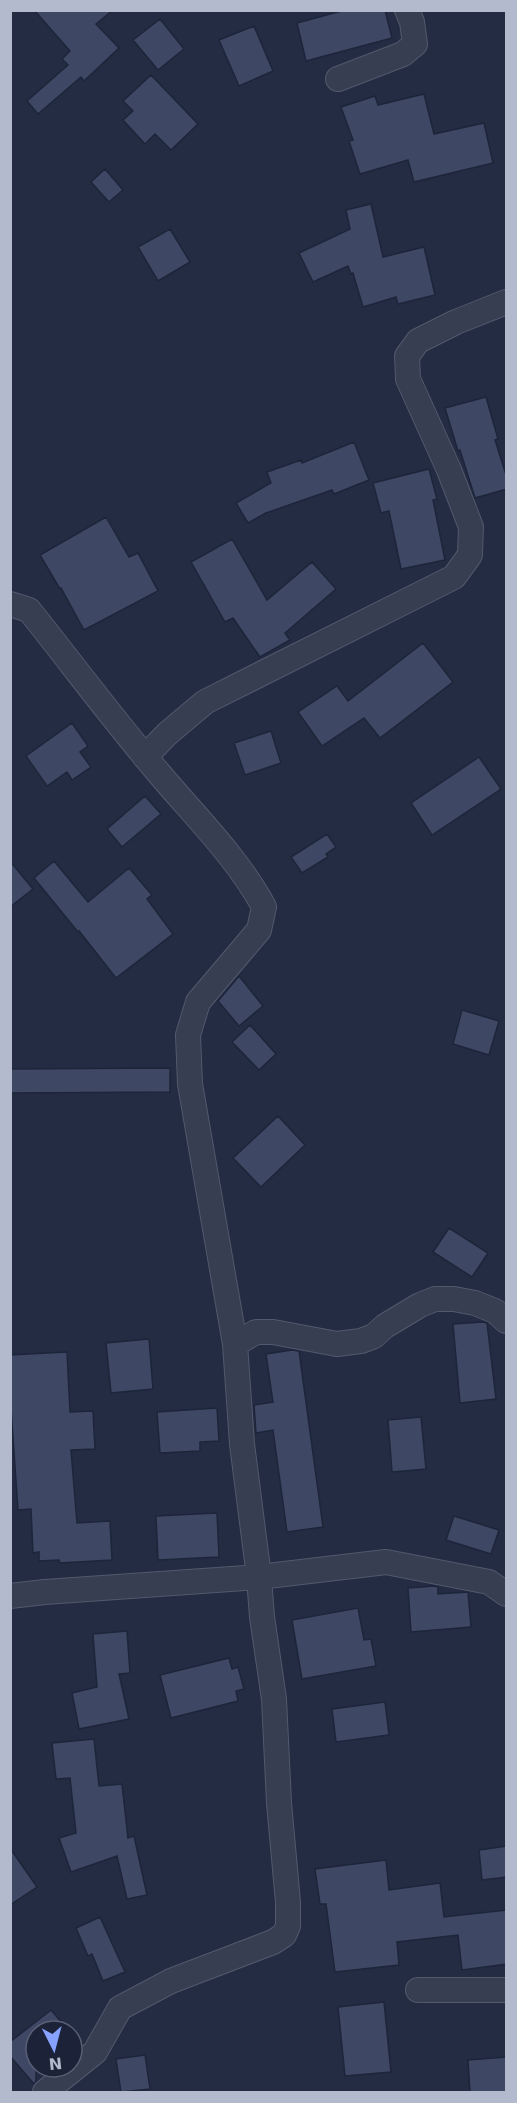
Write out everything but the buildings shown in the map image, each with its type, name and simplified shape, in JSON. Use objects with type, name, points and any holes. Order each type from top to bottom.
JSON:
[{"type":"street","points":[[338,79],[403,54],[415,44],[412,22],[407,10]]},
{"type":"street","points":[[145,757],[167,734],[205,702],[454,577],[470,555],[471,527],[449,470],[408,379],[407,356],[418,341],[456,322],[507,302]]},
{"type":"street","points":[[10,604],[29,610],[145,757],[227,854],[255,890],[264,908],[259,930],[198,1002],[188,1035],[190,1084],[235,1344],[242,1444],[274,1700],[279,1803],[288,1902],[288,1926],[284,1935],[273,1942],[171,1981],[120,2008],[95,2052],[45,2092]]},
{"type":"street","points":[[235,1344],[256,1332],[273,1332],[337,1344],[361,1341],[374,1336],[385,1326],[420,1305],[435,1299],[454,1299],[475,1303],[495,1311],[507,1321]]},
{"type":"street","points":[[10,1596],[259,1576],[386,1562],[489,1582],[507,1594]]},
{"type":"street","points":[[418,1990],[507,1990]]}]
